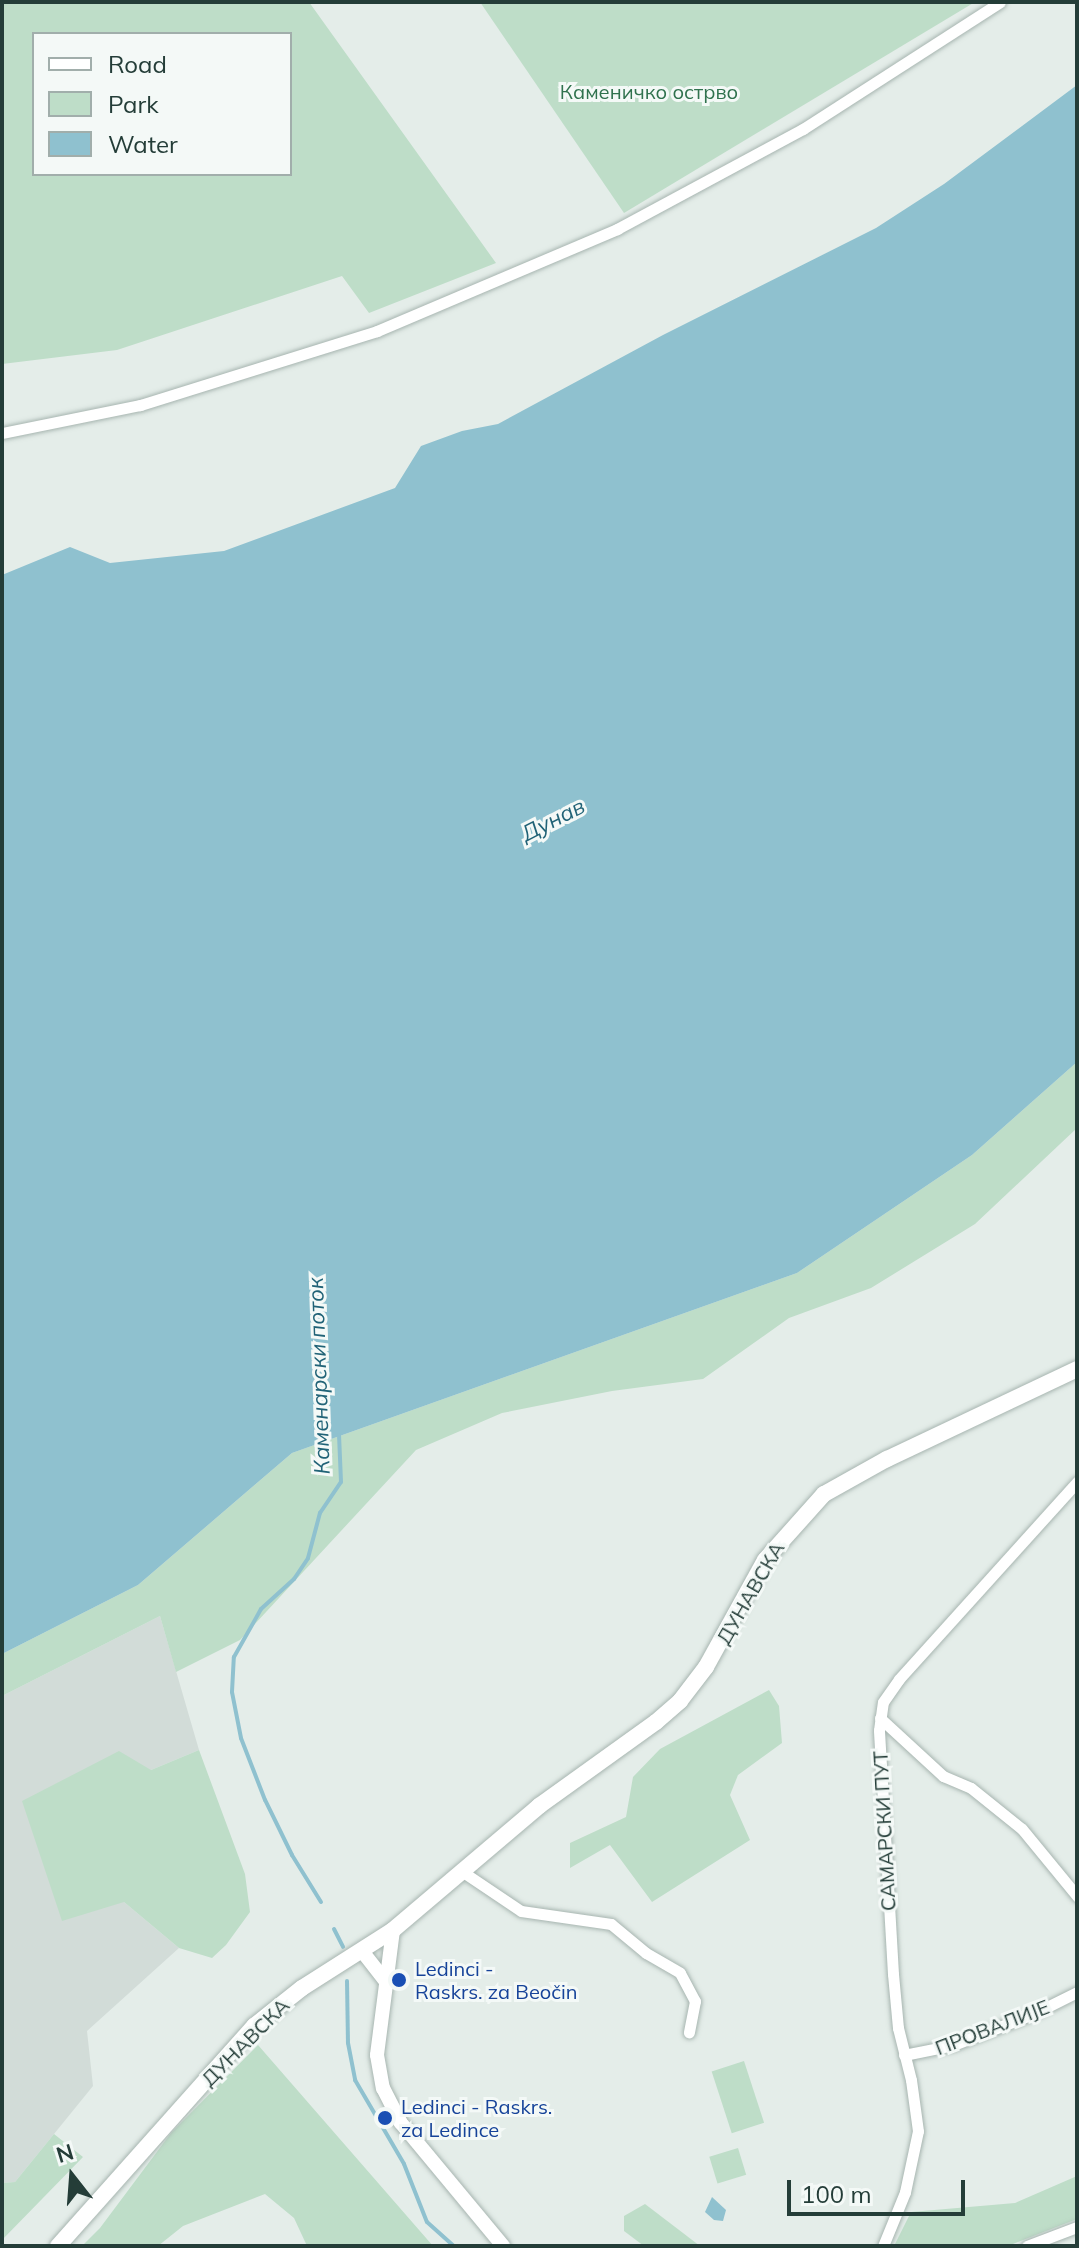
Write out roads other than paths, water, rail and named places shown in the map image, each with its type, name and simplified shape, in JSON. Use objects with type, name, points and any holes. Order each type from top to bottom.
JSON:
[{"type":"main road","name":"ДУНАВСКА","points":[[58,2246],[254,2026],[302,1988],[393,1930],[460,1870],[680,1701],[713,1656],[765,1560],[824,1494],[887,1459],[1077,1369]]},
{"type":"street","points":[[2,433],[140,405],[377,331],[617,229],[803,129],[1000,2]]},
{"type":"street","name":"САМАРСКИ ПУТ","points":[[883,2246],[905,2192],[918,2131],[898,2028],[893,1974],[880,1718],[883,1702],[899,1679],[1077,1482]]},
{"type":"street","points":[[880,1718],[943,1776],[971,1788],[1022,1829],[1077,1896]]},
{"type":"street","points":[[460,1870],[521,1911],[611,1924],[646,1953],[680,1973],[695,2001],[689,2032]]},
{"type":"street","points":[[393,1930],[377,2055],[383,2088],[401,2123],[503,2246]]},
{"type":"street","points":[[362,1951],[386,1982]]},
{"type":"street","name":"ПРОВАЛИЈЕ","points":[[904,2055],[953,2045],[1033,2014],[1077,1992]]},
{"type":"street","points":[[1027,2246],[1077,2227]]},
{"type":"water","name":"Дунав","points":[[1077,85],[1077,1062],[972,1155],[797,1273],[292,1453],[138,1585],[2,1654],[2,575],[70,547],[110,563],[224,551],[395,488],[421,446],[462,431],[498,424],[663,335],[876,228],[944,184]]},
{"type":"water","points":[[712,2197],[726,2210],[723,2221],[714,2220],[705,2212]]},
{"type":"waterway","name":"Каменарски поток","points":[[321,1902],[292,1855],[265,1800],[241,1738],[232,1692],[234,1657],[261,1609],[294,1579],[308,1558],[320,1513],[341,1482],[339,1435]]},
{"type":"waterway","name":"Каменарски поток","points":[[334,1929],[343,1947]]},
{"type":"waterway","name":"Каменарски поток","points":[[347,1981],[348,2043],[355,2080],[404,2164],[427,2222],[454,2246]]},
{"type":"place","name":"Ledinci - Raskrs. za Beočin","points":[[399,1980]]},
{"type":"place","name":"Ledinci - Raskrs. za Ledince","points":[[385,2118]]},
{"type":"park label","name":"Каменичко острво","points":[[649,91]]}]
